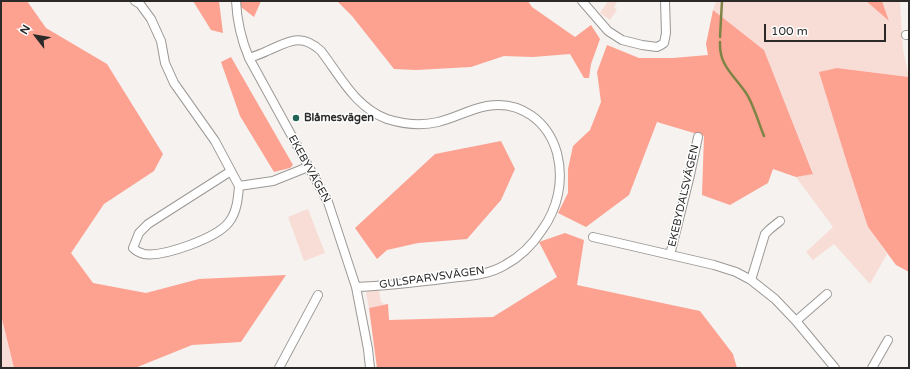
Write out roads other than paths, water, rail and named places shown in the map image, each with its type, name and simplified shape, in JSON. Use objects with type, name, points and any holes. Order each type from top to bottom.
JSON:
[{"type":"street","points":[[135,1],[140,4],[151,19],[161,41],[165,63],[174,83],[215,141],[231,171],[239,186],[235,212],[229,222],[220,231],[194,244],[165,252],[144,254],[133,248],[139,234],[148,224],[231,171]]},
{"type":"street","name":"EKEBYVÄGEN","points":[[236,1],[237,18],[249,58],[328,202],[356,287],[368,348],[370,368]]},
{"type":"street","points":[[582,1],[612,35],[622,40],[642,45],[657,46],[661,46],[665,39],[666,1]]},
{"type":"street","name":"GULSPARVSVÄGEN","points":[[249,58],[289,41],[304,40],[315,45],[321,51],[355,97],[367,108],[387,119],[400,122],[425,124],[438,122],[486,106],[509,106],[535,117],[551,135],[554,141],[558,156],[560,177],[560,188],[557,200],[550,218],[535,241],[518,256],[504,266],[480,274],[430,281],[356,287]]},
{"type":"street","name":"EKEBYDALSVÄGEN","points":[[670,255],[698,137]]},
{"type":"street","points":[[239,186],[274,181],[308,167]]},
{"type":"street","points":[[751,280],[765,234],[780,221]]},
{"type":"street","name":"EKEBYDALSVÄGEN","points":[[593,238],[714,265],[736,272],[751,280],[775,299],[796,321],[835,368]]},
{"type":"street","points":[[796,321],[827,294]]},
{"type":"street","points":[[279,368],[317,300]]},
{"type":"street","points":[[872,368],[888,340]]},
{"type":"waterway","points":[[720,37],[722,1]]},
{"type":"waterway","points":[[720,42],[722,58],[728,70],[749,97],[764,136]]},
{"type":"place","name":"Blåmesvägen","points":[[296,118]]}]
